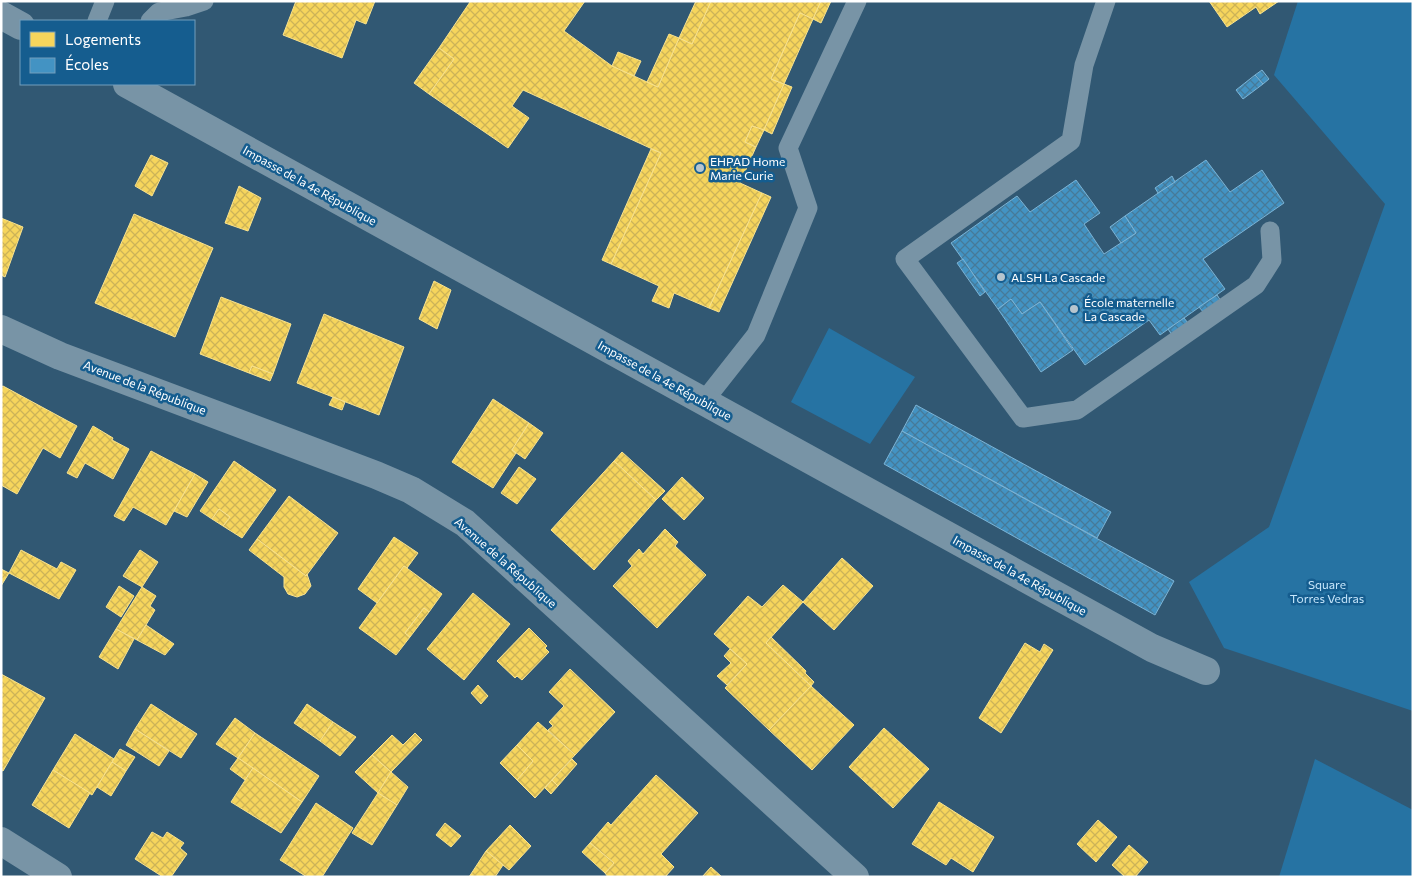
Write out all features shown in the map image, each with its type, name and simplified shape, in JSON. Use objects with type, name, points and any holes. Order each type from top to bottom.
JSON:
[{"type":"street","points":[[1,15],[20,25]]},
{"type":"street","name":"Impasse de la 4e République","points":[[129,85],[1152,648],[1206,671]]},
{"type":"street","name":"Avenue de la République","points":[[1,329],[60,356],[376,475],[411,490],[464,522],[855,877]]},
{"type":"street","points":[[1,840],[58,877]]},
{"type":"lane","points":[[97,20],[105,1]]},
{"type":"lane","points":[[151,20],[158,12],[186,7],[204,1]]},
{"type":"lane","points":[[704,401],[756,335],[808,208],[788,148],[857,1]]},
{"type":"lane","points":[[1106,1],[1084,66],[1071,141],[905,259],[1023,418],[1077,410],[1256,285],[1272,260],[1270,231]]},
{"type":"green space","name":"Square Torres Vedras","points":[[1298,1],[1413,1],[1413,711],[1224,648],[1189,582],[1269,527],[1385,204],[1274,75]]},
{"type":"green space","points":[[829,328],[915,377],[870,444],[791,402]]},
{"type":"green space","points":[[1315,759],[1413,810],[1413,877],[1279,877]]},
{"type":"building: Logements","points":[[296,1],[375,1],[366,24],[356,20],[342,58],[283,35]]},
{"type":"building: Logements","name":"EHPAD Home Marie Curie","points":[[468,1],[585,1],[564,31],[612,66],[658,87],[679,38],[692,44],[711,1],[821,1],[813,19],[800,13],[771,79],[784,84],[764,130],[752,126],[745,142],[756,147],[740,183],[762,193],[709,308],[674,293],[669,308],[652,301],[659,286],[611,264],[661,153],[523,90],[512,106],[529,118],[508,148],[429,94],[454,59],[439,48],[470,2]]},
{"type":"building: Logements","points":[[696,1],[711,1],[692,44],[679,38]]},
{"type":"building: Logements","points":[[821,1],[831,1],[821,23],[813,19]]},
{"type":"building: Logements","points":[[1209,1],[1279,1],[1260,14],[1256,7],[1227,27]]},
{"type":"building: Logements","points":[[800,13],[813,19],[784,84],[771,79]]},
{"type":"building: Logements","points":[[669,34],[679,38],[658,87],[647,82]]},
{"type":"building: Logements","points":[[439,48],[454,59],[429,94],[414,83]]},
{"type":"building: Logements","points":[[618,52],[641,61],[634,76],[612,66]]},
{"type":"building: Logements","points":[[784,84],[792,87],[772,134],[764,130]]},
{"type":"building: Logements","points":[[752,126],[764,130],[756,147],[745,142]]},
{"type":"building: Logements","points":[[651,149],[661,153],[611,264],[602,260]]},
{"type":"building: Logements","points":[[151,155],[168,163],[152,196],[135,186]]},
{"type":"building: Logements","points":[[239,186],[261,198],[248,231],[225,223]]},
{"type":"building: Logements","points":[[762,193],[771,197],[719,312],[709,308]]},
{"type":"building: Logements","points":[[134,214],[213,248],[175,337],[95,303]]},
{"type":"building: Logements","points":[[1,218],[23,227],[5,277],[1,275]]},
{"type":"building: Logements","points":[[434,281],[451,290],[437,329],[419,319]]},
{"type":"building: Logements","points":[[221,297],[291,324],[273,374],[252,366],[249,373],[200,354]]},
{"type":"building: Logements","points":[[324,314],[404,347],[379,415],[297,383]]},
{"type":"building: Logements","points":[[252,366],[273,374],[270,381],[249,373]]},
{"type":"building: Logements","points":[[3,386],[77,426],[60,458],[43,448],[17,494],[1,485],[1,387]]},
{"type":"building: Logements","points":[[333,397],[345,402],[342,410],[329,405]]},
{"type":"building: Logements","points":[[493,399],[529,423],[512,450],[516,453],[493,488],[452,462]]},
{"type":"building: Logements","points":[[529,423],[543,433],[525,459],[512,450]]},
{"type":"building: Logements","points":[[93,426],[113,438],[112,440],[129,449],[113,479],[85,463],[77,478],[67,473]]},
{"type":"building: Logements","points":[[151,451],[195,474],[166,525],[133,507],[124,521],[114,516]]},
{"type":"building: Logements","points":[[622,452],[665,491],[656,500],[614,461]]},
{"type":"building: Logements","points":[[234,461],[276,490],[242,538],[223,526],[230,517],[219,509],[212,519],[200,511]]},
{"type":"building: Logements","points":[[614,461],[656,500],[594,570],[551,530]]},
{"type":"building: Logements","points":[[519,467],[536,479],[517,504],[501,493]]},
{"type":"building: Logements","points":[[195,474],[208,482],[187,517],[174,511]]},
{"type":"building: Logements","points":[[682,477],[704,498],[684,520],[662,499]]},
{"type":"building: Logements","points":[[289,496],[338,533],[306,576],[257,539]]},
{"type":"building: Logements","points":[[219,509],[230,517],[223,526],[212,519]]},
{"type":"building: Logements","points":[[665,529],[678,542],[675,546],[706,575],[657,628],[613,586],[632,566],[628,561],[639,549],[643,554]]},
{"type":"building: Logements","points":[[394,537],[418,553],[407,568],[404,566],[377,603],[358,589]]},
{"type":"building: Logements","points":[[257,539],[306,576],[307,574],[311,586],[305,594],[297,597],[288,594],[284,587],[284,577],[249,550]]},
{"type":"building: Logements","points":[[21,550],[57,569],[61,562],[76,570],[59,599],[9,573]]},
{"type":"building: Logements","points":[[140,550],[158,562],[142,587],[123,576]]},
{"type":"building: Logements","points":[[842,558],[873,586],[834,630],[803,602]]},
{"type":"building: Logements","points":[[404,566],[442,594],[429,612],[424,608],[405,633],[410,637],[396,655],[359,628]]},
{"type":"building: Logements","points":[[1,569],[9,573],[1,586]]},
{"type":"building: Logements","points":[[783,585],[803,602],[766,643],[811,686],[769,730],[725,688],[747,664],[714,634],[748,596],[762,607]]},
{"type":"building: Logements","points":[[119,586],[134,596],[121,617],[106,607]]},
{"type":"building: Logements","points":[[142,587],[156,596],[150,606],[155,610],[137,640],[116,629]]},
{"type":"building: Logements","points":[[473,593],[510,624],[464,680],[427,649]]},
{"type":"building: Logements","points":[[424,608],[429,612],[410,637],[405,633]]},
{"type":"building: Logements","points":[[146,625],[174,644],[165,655],[137,640]]},
{"type":"building: Logements","points":[[529,628],[547,646],[545,648],[549,652],[522,680],[517,676],[515,678],[497,661]]},
{"type":"building: Logements","points":[[116,629],[134,639],[118,669],[99,657]]},
{"type":"building: Logements","points":[[771,637],[806,671],[805,673],[814,682],[811,686],[766,643]]},
{"type":"building: Logements","points":[[1025,643],[1040,652],[1044,644],[1053,650],[1001,733],[979,718]]},
{"type":"building: Logements","points":[[730,649],[747,664],[727,685],[717,676],[731,663],[724,656]]},
{"type":"building: Logements","points":[[570,669],[615,712],[575,755],[548,730],[553,726],[549,722],[564,706],[549,692]]},
{"type":"building: Logements","points":[[1,674],[45,698],[3,771],[1,770]]},
{"type":"building: Logements","points":[[478,685],[488,696],[481,704],[471,693]]},
{"type":"building: Logements","points":[[811,686],[854,725],[812,770],[769,730]]},
{"type":"building: Logements","points":[[151,704],[197,734],[181,758],[135,729]]},
{"type":"building: Logements","points":[[307,704],[333,722],[320,741],[294,723]]},
{"type":"building: Logements","points":[[235,718],[255,733],[238,758],[216,744]]},
{"type":"building: Logements","points":[[333,722],[356,737],[340,756],[320,741]]},
{"type":"building: Logements","points":[[538,722],[575,755],[535,798],[517,780],[533,761],[517,745]]},
{"type":"building: Logements","points":[[884,728],[929,769],[893,808],[849,767]]},
{"type":"building: Logements","points":[[135,729],[169,751],[159,766],[126,745]]},
{"type":"building: Logements","points":[[255,733],[319,776],[302,802],[238,758]]},
{"type":"building: Logements","points":[[415,733],[422,740],[391,772],[372,755],[392,735],[403,745]]},
{"type":"building: Logements","points":[[75,734],[114,759],[92,795],[53,770]]},
{"type":"building: Logements","points":[[517,745],[533,761],[517,780],[500,763]]},
{"type":"building: Logements","points":[[120,749],[135,757],[126,771],[112,762]]},
{"type":"building: Logements","points":[[372,755],[391,772],[378,793],[355,772]]},
{"type":"building: Logements","points":[[238,758],[253,768],[245,780],[230,769]]},
{"type":"building: Logements","points":[[572,759],[577,764],[558,786],[552,780]]},
{"type":"building: Logements","points":[[112,762],[126,771],[111,796],[97,787]]},
{"type":"building: Logements","points":[[253,768],[302,802],[281,833],[231,802]]},
{"type":"building: Logements","points":[[53,770],[90,793],[69,828],[32,805]]},
{"type":"building: Logements","points":[[391,772],[408,787],[397,805],[378,793]]},
{"type":"building: Logements","points":[[656,775],[698,813],[661,854],[674,867],[665,877],[608,877],[605,873],[614,863],[590,843],[608,822],[611,825]]},
{"type":"building: Logements","points":[[552,780],[558,786],[551,794],[545,788]]},
{"type":"building: Logements","points":[[378,793],[397,805],[372,845],[352,833]]},
{"type":"building: Logements","points":[[939,802],[994,837],[973,872],[951,858],[946,865],[912,844]]},
{"type":"building: Logements","points":[[316,803],[353,828],[322,877],[307,877],[280,860]]},
{"type":"building: Logements","points":[[1098,820],[1117,837],[1096,862],[1077,844]]},
{"type":"building: Logements","points":[[445,823],[461,836],[451,847],[436,835]]},
{"type":"building: Logements","points":[[510,825],[531,846],[509,870],[486,851]]},
{"type":"building: Logements","points":[[152,832],[163,838],[167,832],[184,843],[180,848],[187,854],[171,877],[163,877],[135,859]]},
{"type":"building: Logements","points":[[590,843],[614,863],[605,873],[582,852]]},
{"type":"building: Logements","points":[[1129,845],[1148,862],[1135,877],[1125,877],[1112,865]]},
{"type":"building: Logements","points":[[486,851],[503,865],[495,877],[469,877]]},
{"type":"building: Logements","points":[[711,867],[722,877],[702,877]]},
{"type":"building: Écoles","points":[[1262,70],[1269,79],[1263,84],[1255,75]]},
{"type":"building: Écoles","points":[[1255,75],[1263,84],[1243,99],[1236,90]]},
{"type":"building: Écoles","name":"École maternelle La Cascade","points":[[1206,160],[1230,192],[1262,170],[1284,203],[1203,259],[1225,289],[1160,335],[1149,320],[1085,365],[1040,302],[1022,314],[1011,299],[998,309],[951,243],[1017,196],[1030,212],[1076,180],[1100,213],[1084,224],[1104,254],[1136,233],[1125,216]]},
{"type":"building: Écoles","points":[[1172,176],[1175,182],[1158,193],[1155,188]]},
{"type":"building: Écoles","points":[[1125,216],[1136,233],[1121,243],[1110,227]]},
{"type":"building: Écoles","points":[[963,259],[985,292],[980,296],[957,263]]},
{"type":"building: Écoles","points":[[1217,295],[1221,301],[1204,313],[1199,307]]},
{"type":"building: Écoles","points":[[1011,299],[1022,314],[1040,302],[1073,350],[1041,372],[998,309]]},
{"type":"building: Écoles","points":[[1184,318],[1188,323],[1172,335],[1168,329]]},
{"type":"building: Écoles","points":[[916,405],[1111,512],[1097,538],[902,431]]},
{"type":"building: Écoles","points":[[902,431],[1174,581],[1155,615],[884,464]]},
{"type":"place","name":"EHPAD Home Marie Curie","points":[[700,168]]},
{"type":"place","name":"ALSH La Cascade","points":[[1001,277]]},
{"type":"place","name":"École maternelle La Cascade","points":[[1074,309]]}]
